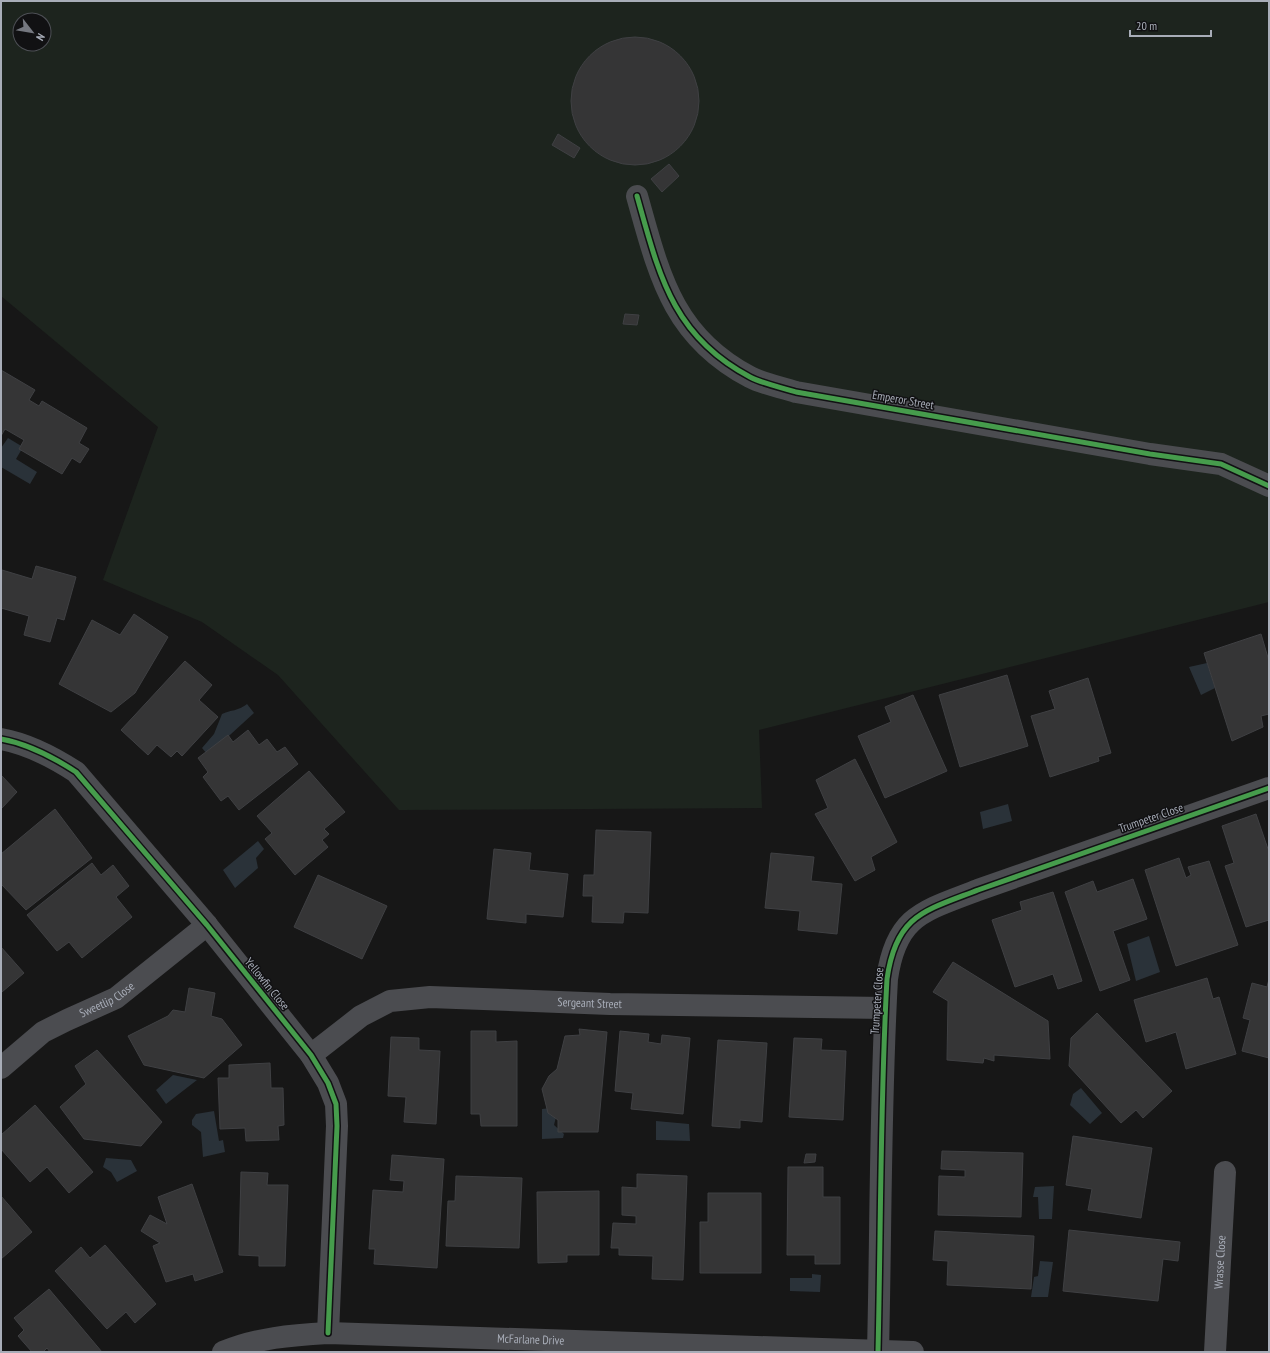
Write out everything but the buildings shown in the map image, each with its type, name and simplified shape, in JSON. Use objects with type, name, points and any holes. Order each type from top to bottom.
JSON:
[{"type":"street","name":"Emperor Street","points":[[637,196],[665,287],[684,321],[710,352],[750,377],[796,392],[1150,454],[1221,464],[1269,486]]},
{"type":"street","name":"Yellowfin Close","points":[[1,739],[12,741],[48,755],[76,772],[207,925],[311,1055],[328,1084],[336,1104],[337,1126],[328,1333]]},
{"type":"street","name":"Trumpeter Close","points":[[878,1351],[885,1008],[890,960],[899,938],[910,922],[930,908],[978,890],[1269,788]]},
{"type":"street","name":"Sweetlip Close","points":[[1,1068],[43,1032],[116,998],[207,925]]},
{"type":"street","name":"Sergeant Street","points":[[311,1055],[361,1016],[390,1001],[430,997],[610,1004],[885,1008]]},
{"type":"street","name":"Wrasse Close","points":[[1215,1352],[1225,1172]]},
{"type":"street","name":"McFarlane Drive","points":[[222,1352],[240,1345],[285,1336],[328,1333],[684,1349],[913,1352]]},
{"type":"shaded area","points":[[1,1],[1269,1],[1269,602],[759,730],[762,808],[399,810],[278,675],[202,622],[103,580],[158,427],[1,296]]},
{"type":"shaded area","points":[[8,438],[23,447],[16,459],[37,472],[30,484],[1,467],[1,448]]},
{"type":"shaded area","points":[[1207,663],[1215,688],[1201,695],[1189,667]]},
{"type":"shaded area","points":[[247,704],[254,713],[208,755],[202,748],[214,734],[222,714]]},
{"type":"shaded area","points":[[1008,804],[1012,821],[983,829],[980,812]]},
{"type":"shaded area","points":[[258,841],[264,849],[256,858],[258,868],[235,888],[223,870]]},
{"type":"shaded area","points":[[1149,936],[1160,972],[1136,981],[1127,944]]},
{"type":"shaded area","points":[[173,1075],[197,1080],[166,1104],[156,1090]]},
{"type":"shaded area","points":[[1081,1088],[1102,1113],[1090,1124],[1070,1105],[1073,1094]]},
{"type":"shaded area","points":[[551,1108],[557,1113],[554,1125],[564,1134],[563,1138],[542,1139],[542,1109]]},
{"type":"shaded area","points":[[214,1111],[219,1141],[223,1140],[225,1152],[203,1157],[201,1132],[192,1125],[192,1120],[196,1114]]},
{"type":"shaded area","points":[[656,1121],[689,1124],[690,1141],[656,1140]]},
{"type":"shaded area","points":[[106,1158],[131,1160],[137,1171],[117,1182],[111,1172],[103,1167]]},
{"type":"shaded area","points":[[1054,1186],[1052,1219],[1039,1219],[1038,1197],[1033,1197],[1035,1187]]},
{"type":"shaded area","points":[[1040,1261],[1053,1262],[1048,1297],[1031,1297],[1034,1277],[1038,1276]]},
{"type":"shaded area","points":[[812,1274],[821,1275],[820,1292],[790,1291],[790,1278],[812,1278]]},
{"type":"cycle path","points":[[637,196],[653,251],[672,300],[686,322],[703,342],[724,361],[750,377],[766,384],[796,392],[1150,454],[1221,464],[1269,486]]},
{"type":"cycle path","points":[[1,739],[31,748],[59,761],[76,772],[207,925],[311,1055],[328,1083],[336,1104],[337,1126],[328,1333]]},
{"type":"cycle path","points":[[878,1351],[882,1118],[887,979],[891,958],[897,941],[906,928],[916,918],[959,897],[1269,788]]}]
